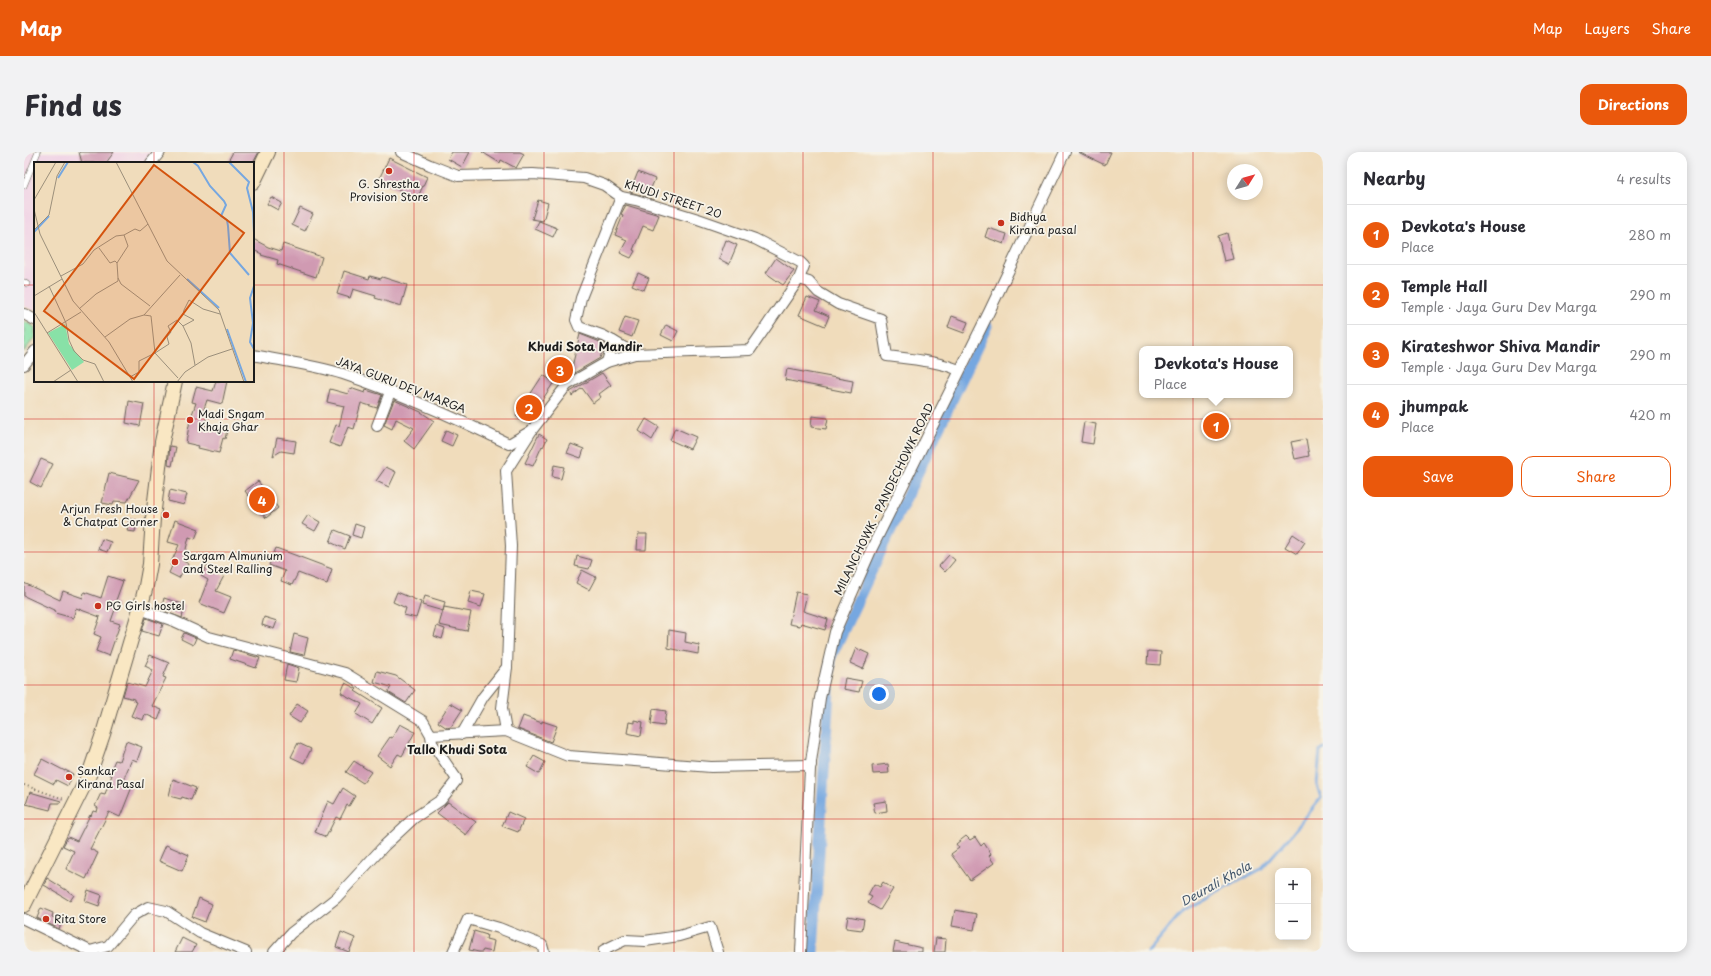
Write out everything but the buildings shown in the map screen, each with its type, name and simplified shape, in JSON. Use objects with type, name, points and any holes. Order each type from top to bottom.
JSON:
[{"type":"main road","points":[[254,181],[268,152]]},
{"type":"main road","points":[[24,905],[89,775],[103,734],[140,609],[150,564],[153,518],[162,442],[175,382]]},
{"type":"street","points":[[152,162],[160,152]]},
{"type":"street","name":"KHUDI STREET 20","points":[[401,152],[458,176],[533,174],[584,178],[604,185],[621,197],[636,200],[698,219],[755,239],[800,262],[804,266],[799,278]]},
{"type":"street","name":"MILANCHOWK - PANDECHOWK ROAD","points":[[801,952],[811,765],[820,698],[835,632],[872,548],[927,439],[959,370],[990,312],[1065,152]]},
{"type":"street","points":[[621,197],[581,298],[576,320],[579,327],[604,336],[635,354]]},
{"type":"street","points":[[506,732],[502,708],[507,667],[511,546],[506,471],[532,430],[567,385],[606,362],[635,354],[750,350],[799,278],[809,282],[818,292],[838,304],[859,310],[881,319],[887,356],[931,362],[959,370]]},
{"type":"street","points":[[24,314],[34,319]]},
{"type":"street","points":[[606,362],[613,341]]},
{"type":"street","points":[[24,365],[34,352]]},
{"type":"street","name":"JAYA GURU DEV MARGA","points":[[254,355],[304,364],[342,374],[465,422],[509,444]]},
{"type":"street","points":[[377,426],[390,392]]},
{"type":"street","points":[[512,462],[509,444],[532,430]]},
{"type":"street","points":[[140,609],[174,621],[209,636],[346,673],[423,721],[431,735],[432,743],[456,778],[456,781],[441,800],[408,824],[385,845],[336,898],[291,933],[274,952]]},
{"type":"street","points":[[462,734],[483,697],[507,667]]},
{"type":"street","points":[[431,735],[506,732],[568,756],[711,767],[811,765]]},
{"type":"street","points":[[24,920],[90,951],[108,946],[134,915],[148,907],[166,911],[200,933],[246,952]]},
{"type":"street","points":[[453,952],[468,919],[499,928],[542,945],[544,952]]},
{"type":"street","points":[[604,952],[604,950],[625,940],[645,941],[679,936],[710,927],[718,952]]},
{"type":"lane","points":[[24,186],[38,152]]},
{"type":"path","points":[[24,785],[75,802]]},
{"type":"shaded area","points":[[24,152],[151,152],[146,162],[34,162],[34,311],[24,306]]},
{"type":"green space","points":[[24,321],[34,326],[34,338],[24,352]]},
{"type":"waterway","points":[[813,952],[831,657],[987,326]]},
{"type":"waterway","name":"Deurali Khola","points":[[1148,952],[1183,911],[1261,869],[1292,834],[1321,798],[1317,785],[1320,750],[1323,748]]},
{"type":"place","name":"G. Shrestha Provision Store","points":[[389,171]]},
{"type":"place","name":"Bidhya Kirana pasal","points":[[1001,223]]},
{"type":"place","name":"Kirateshwor Shiva Mandir","points":[[560,370]]},
{"type":"place","name":"Temple Hall","points":[[529,408]]},
{"type":"place","name":"Madi Sngam Khaja Ghar","points":[[190,420]]},
{"type":"place","name":"Devkota's House","points":[[1216,426]]},
{"type":"place","name":"jhumpak","points":[[262,500]]},
{"type":"place","name":"Arjun Fresh House & Chatpat Corner","points":[[166,515]]},
{"type":"place","name":"Sargam Almunium and Steel Ralling","points":[[175,562]]},
{"type":"place","name":"PG Girls hostel","points":[[98,606]]},
{"type":"place","name":"Sankar Kirana Pasal","points":[[69,777]]},
{"type":"place","name":"Rita Store","points":[[46,919]]},
{"type":"district","name":"Khudi Sota Mandir","points":[[585,347]]},
{"type":"district","name":"Tallo Khudi Sota","points":[[457,750]]}]
